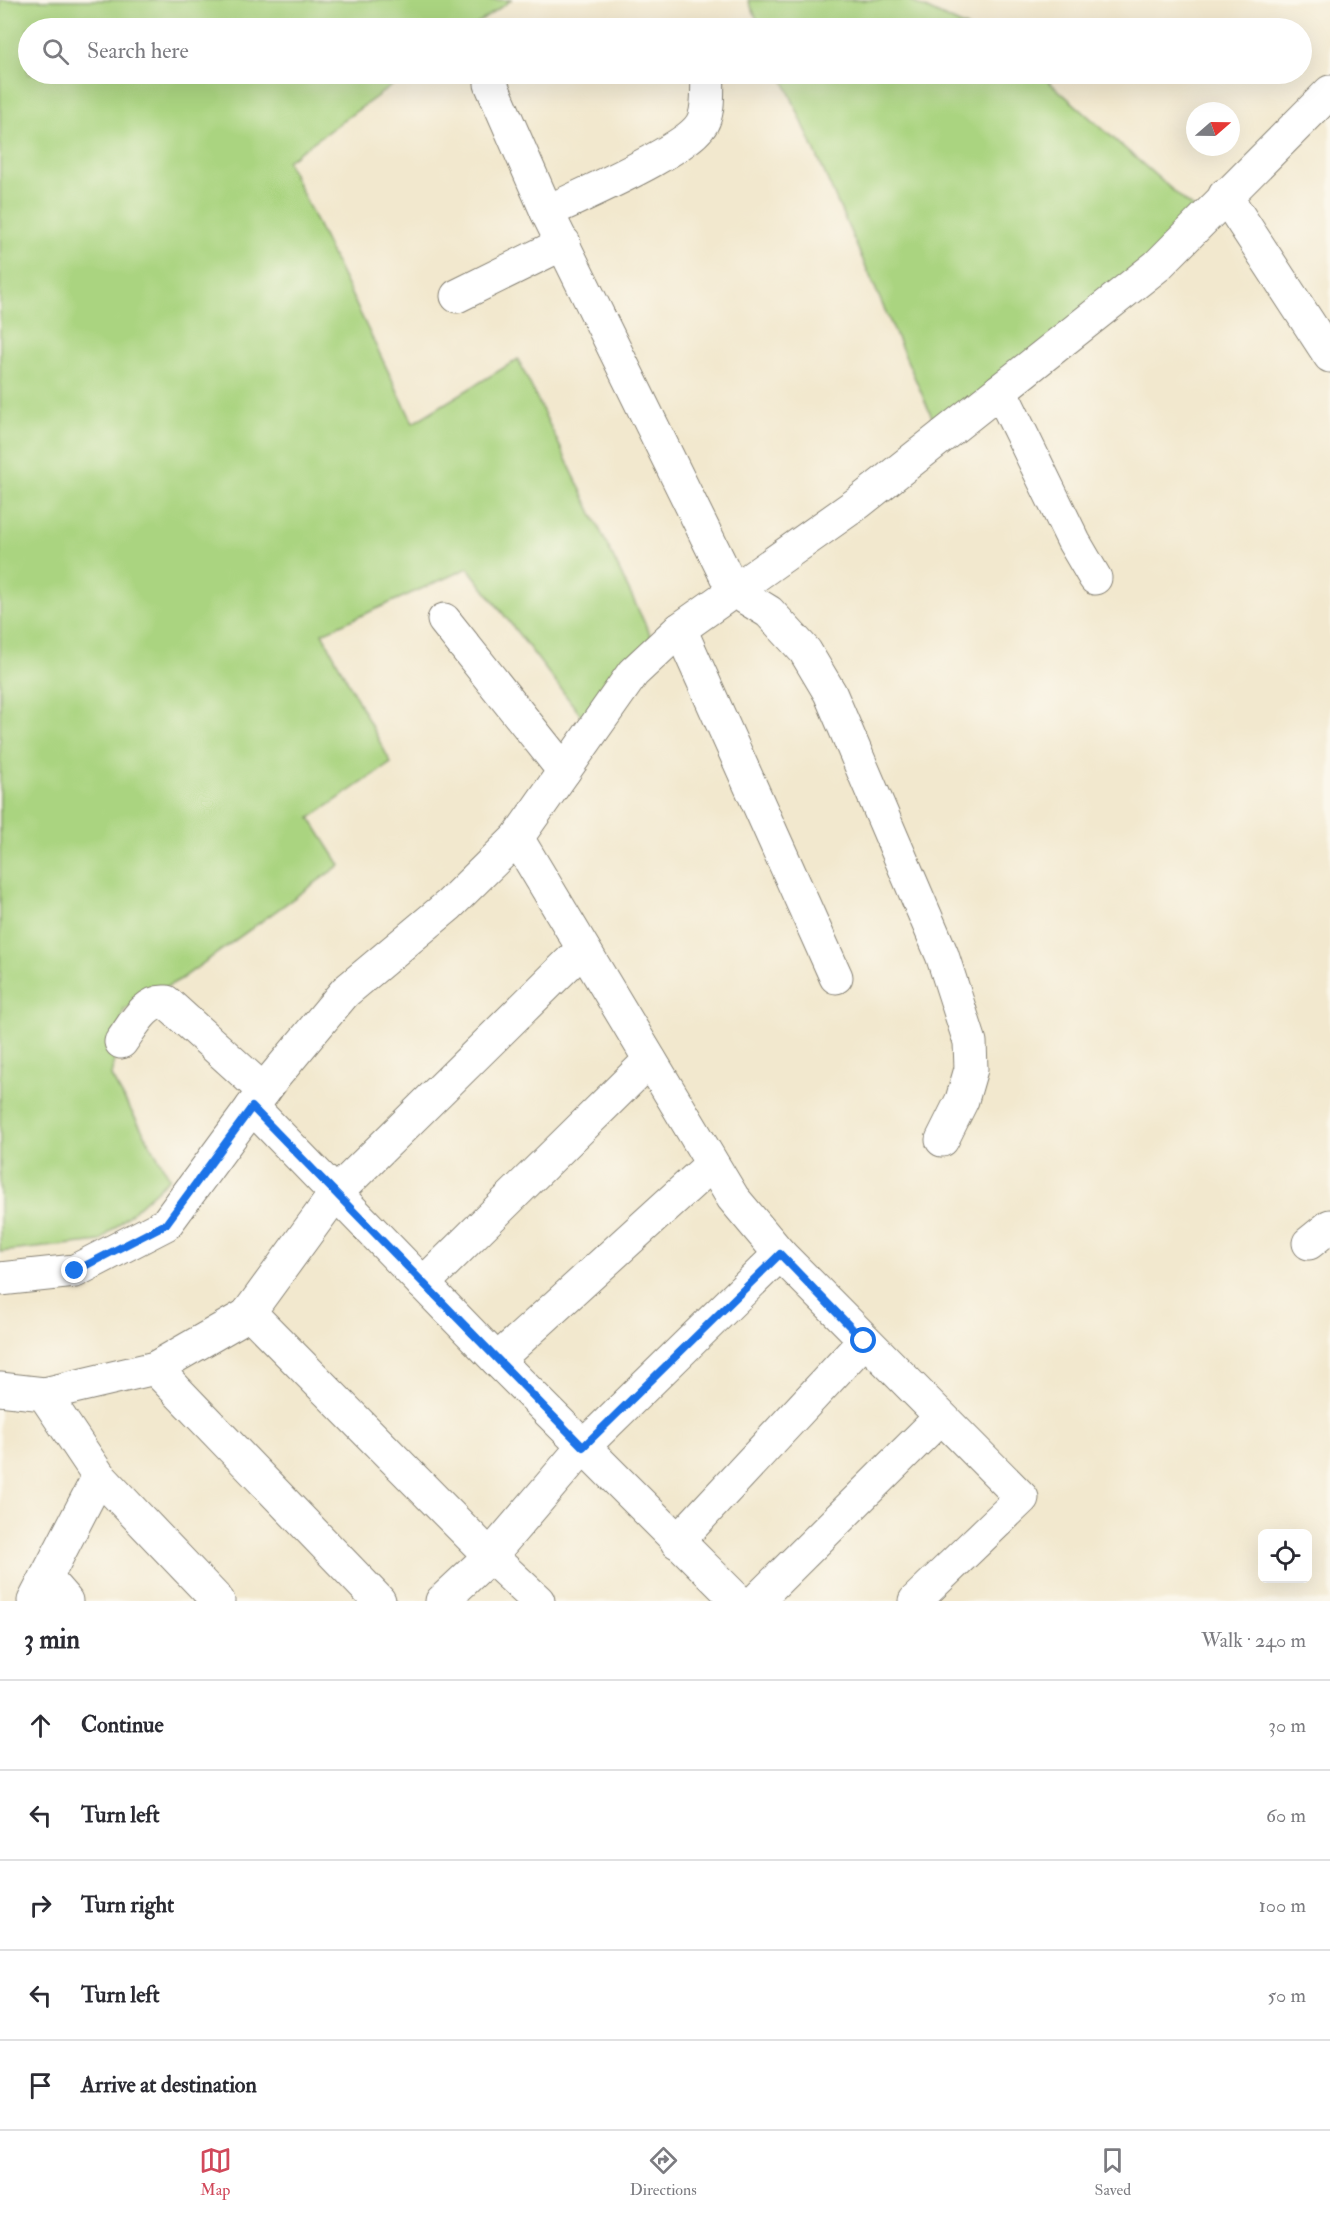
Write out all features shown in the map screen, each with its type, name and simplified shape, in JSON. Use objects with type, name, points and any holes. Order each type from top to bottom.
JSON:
[{"type":"street","points":[[491,84],[547,212],[733,590],[769,612],[805,651],[830,693],[942,956],[970,1042],[971,1069],[962,1100],[942,1140]]},
{"type":"street","points":[[547,212],[661,156],[687,139],[704,121],[707,84]]},
{"type":"street","points":[[0,1279],[75,1271],[166,1224],[258,1099],[345,992],[449,905],[517,838],[633,673],[680,629],[858,503],[1157,266],[1225,195],[1330,92]]},
{"type":"street","points":[[1225,195],[1330,356]]},
{"type":"street","points":[[457,296],[564,243]]},
{"type":"street","points":[[1000,390],[1074,542],[1095,578]]},
{"type":"street","points":[[444,620],[564,771]]},
{"type":"street","points":[[680,629],[836,977]]},
{"type":"street","points":[[517,838],[711,1165],[733,1198],[780,1254],[1022,1498],[915,1601]]},
{"type":"street","points":[[0,1389],[44,1394],[155,1368],[249,1312],[336,1193],[583,949]]},
{"type":"street","points":[[121,1042],[148,1007],[159,1002],[166,1002],[258,1099],[336,1193],[497,1360],[738,1601]]},
{"type":"street","points":[[423,1284],[650,1060]]},
{"type":"street","points":[[497,1360],[711,1165]]},
{"type":"street","points":[[442,1601],[490,1556],[583,1447],[780,1254]]},
{"type":"street","points":[[249,1312],[490,1556],[538,1601]]},
{"type":"street","points":[[677,1542],[864,1341]]},
{"type":"street","points":[[155,1368],[379,1601]]},
{"type":"street","points":[[44,1394],[99,1476],[218,1601]]},
{"type":"street","points":[[756,1601],[941,1417]]},
{"type":"street","points":[[49,1593],[99,1476]]},
{"type":"green space","points":[[0,0],[511,0],[485,18],[18,18],[18,84],[394,84],[287,161],[413,423],[518,359],[658,651],[599,739],[468,568],[322,633],[391,763],[310,818],[340,865],[181,979],[124,1010],[111,1076],[170,1178],[100,1241],[0,1252]]},
{"type":"green space","points":[[748,0],[908,0],[947,18],[756,18]]},
{"type":"green space","points":[[785,84],[1051,84],[1203,217],[939,433]]},
{"type":"route","points":[[75,1271],[166,1224],[217,1159],[252,1107],[583,1447],[780,1254],[864,1341]]}]
